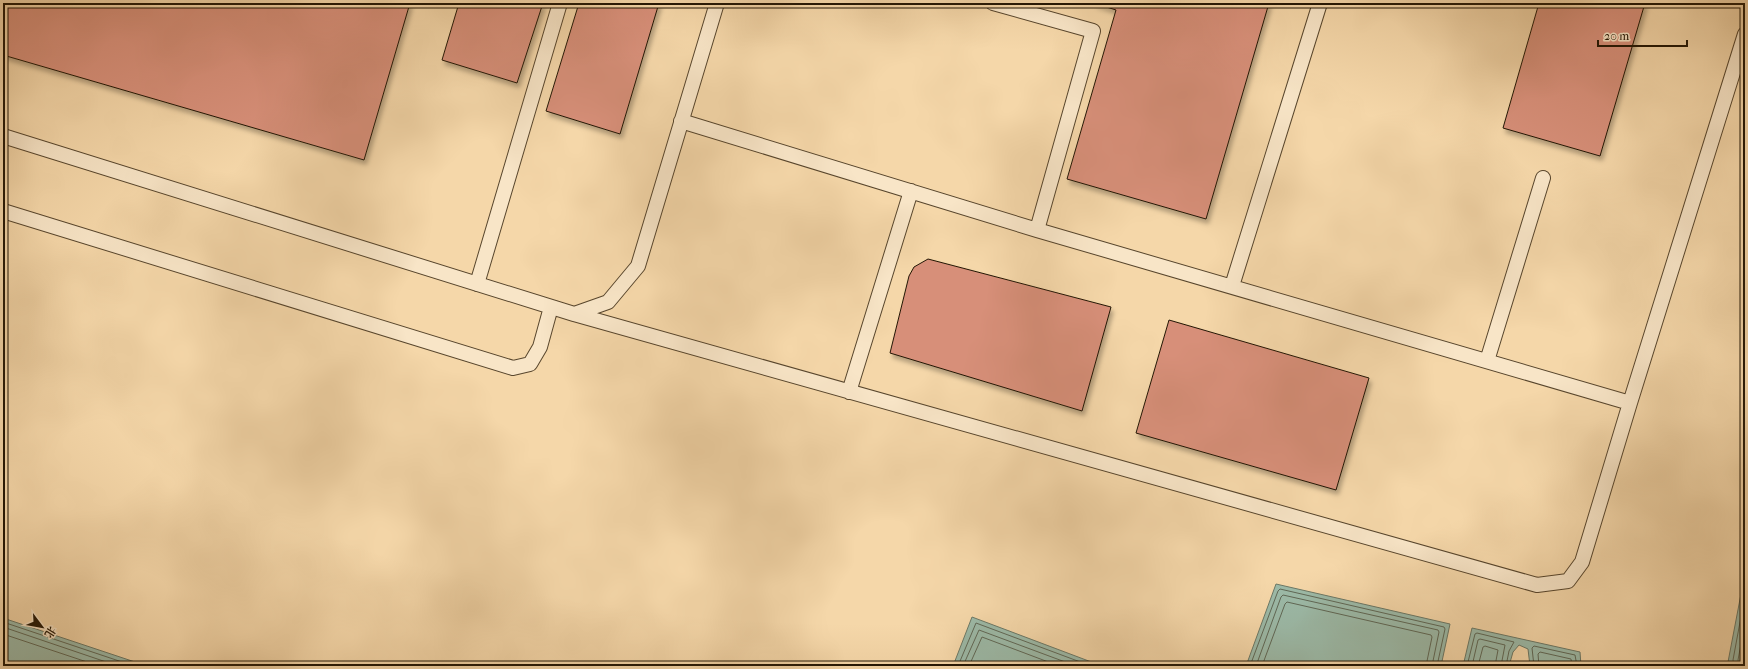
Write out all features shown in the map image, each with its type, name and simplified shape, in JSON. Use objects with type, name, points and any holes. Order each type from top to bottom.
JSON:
[{"type":"lane","points":[[477,284],[560,3]]},
{"type":"lane","points":[[574,314],[608,302],[638,266],[717,3]]},
{"type":"lane","points":[[993,3],[1093,31],[1037,230]]},
{"type":"lane","points":[[1232,286],[1320,3]]},
{"type":"lane","points":[[3,136],[574,314],[1537,585],[1568,581],[1582,562],[1630,402],[1745,34]]},
{"type":"lane","points":[[681,121],[1037,230],[1630,402]]},
{"type":"lane","points":[[1487,361],[1543,178]]},
{"type":"lane","points":[[849,392],[912,191]]},
{"type":"lane","points":[[3,212],[513,368],[530,364],[540,347],[551,307]]},
{"type":"water","points":[[1745,573],[1745,666],[1732,666],[1728,662]]},
{"type":"water","points":[[1276,584],[1450,624],[1441,666],[1246,666]]},
{"type":"water","points":[[972,617],[1102,666],[953,666]]},
{"type":"water","points":[[3,618],[144,665],[145,666],[3,666]]},
{"type":"water","points":[[1472,628],[1580,652],[1581,666],[1530,666],[1528,649],[1519,645],[1513,652],[1509,666],[1463,666]]},
{"type":"building","points":[[3,3],[410,3],[364,160],[3,55]]},
{"type":"building","points":[[459,3],[543,3],[517,83],[442,60]]},
{"type":"building","points":[[579,3],[659,3],[620,134],[546,111]]},
{"type":"building","points":[[1094,3],[1269,3],[1206,219],[1067,179],[1116,10]]},
{"type":"building","points":[[1539,3],[1645,3],[1600,156],[1503,128]]},
{"type":"building","points":[[928,259],[1111,307],[1082,411],[890,353],[909,276],[914,267]]},
{"type":"building","points":[[1169,320],[1369,378],[1336,490],[1136,433]]}]
